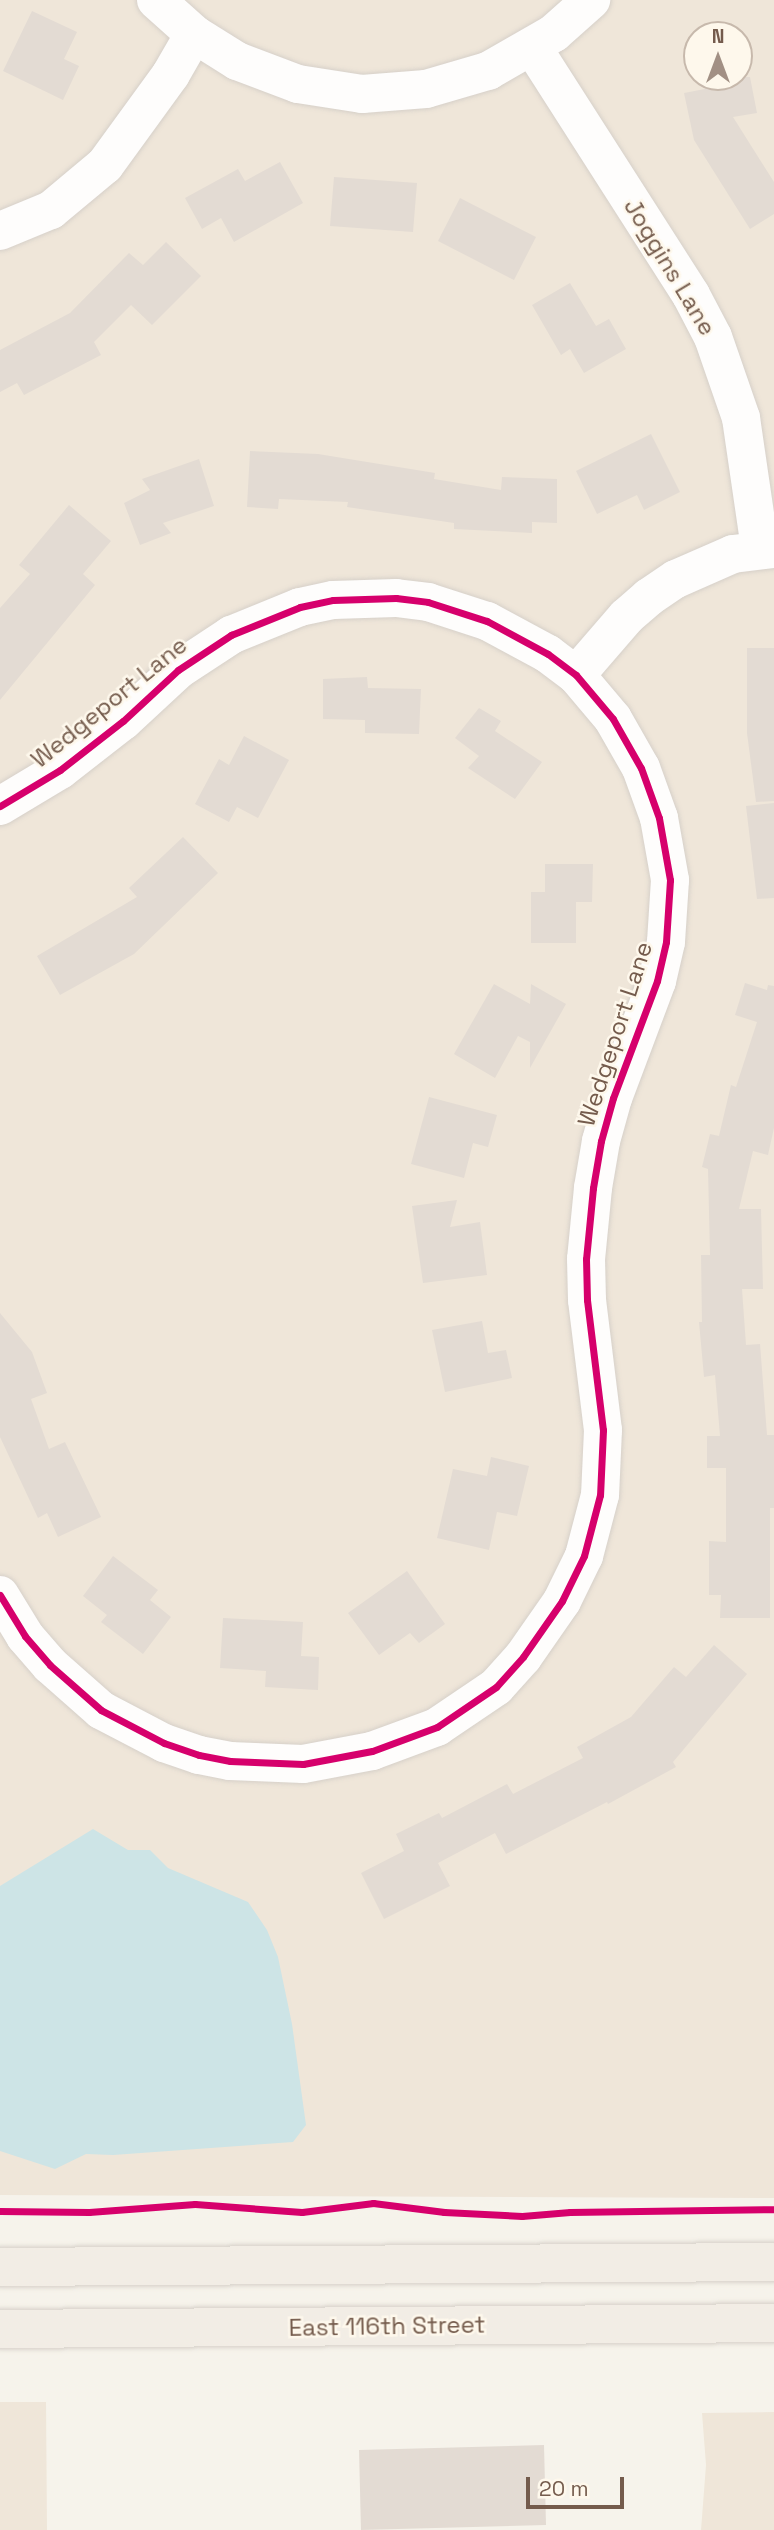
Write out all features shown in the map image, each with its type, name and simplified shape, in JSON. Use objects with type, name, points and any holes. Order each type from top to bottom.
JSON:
[{"type":"main road","points":[[0,2267],[774,2262]]},
{"type":"main road","name":"East 116th Street","points":[[0,2329],[774,2323]]},
{"type":"street","points":[[156,0],[194,34],[237,61],[298,84],[362,94],[426,89],[488,71],[533,48],[591,0]]},
{"type":"street","points":[[0,231],[51,210],[105,165],[171,74],[194,34]]},
{"type":"street","name":"Joggins Lane","points":[[533,48],[691,295],[713,337],[741,418],[767,549]]},
{"type":"street","points":[[576,675],[626,617],[649,597],[705,565],[733,554],[767,549]]},
{"type":"street","name":"Wedgeport Lane","points":[[0,806],[60,770],[98,742],[199,654],[263,620],[300,607],[364,598],[396,598],[437,605],[487,621],[521,638],[576,675],[613,719],[641,768],[659,818],[666,848],[670,891],[666,942],[657,981],[614,1098],[601,1141],[593,1188],[586,1259],[587,1300],[603,1430],[602,1471],[589,1540],[574,1578],[556,1610],[523,1657],[496,1687],[436,1727],[392,1745],[340,1759],[267,1764],[199,1755],[129,1727],[101,1710],[50,1665],[25,1636],[0,1595]]},
{"type":"shaded area","points":[[0,0],[774,0],[774,2198],[0,2195]]},
{"type":"shaded area","points":[[0,2402],[46,2402],[47,2530],[0,2530]]},
{"type":"shaded area","points":[[774,2412],[774,2530],[701,2530],[706,2465],[702,2413]]},
{"type":"water","points":[[93,1829],[128,1850],[150,1850],[168,1868],[248,1902],[267,1930],[278,1957],[292,2024],[306,2125],[293,2142],[113,2155],[86,2154],[55,2169],[0,2151],[0,1886]]},
{"type":"building","points":[[32,11],[77,32],[64,59],[79,66],[63,100],[3,71]]},
{"type":"building","points":[[753,91],[757,113],[733,117],[774,182],[774,214],[750,229],[694,140],[684,93]]},
{"type":"building","points":[[280,162],[303,203],[234,242],[221,218],[202,229],[185,198],[238,169],[245,181]]},
{"type":"building","points":[[334,177],[417,183],[413,232],[330,226]]},
{"type":"building","points":[[460,198],[536,237],[514,280],[438,241]]},
{"type":"building","points":[[166,242],[201,276],[152,325],[131,305],[94,342],[101,355],[24,395],[17,383],[0,392],[0,350],[70,313],[129,253],[143,265]]},
{"type":"building","points":[[570,283],[596,326],[609,319],[626,349],[584,373],[570,349],[561,355],[532,305]]},
{"type":"building","points":[[651,434],[680,492],[644,510],[637,495],[597,514],[576,471]]},
{"type":"building","points":[[250,451],[318,454],[435,473],[434,479],[501,490],[502,477],[557,479],[557,523],[532,522],[532,533],[454,529],[454,523],[347,507],[348,502],[279,499],[278,509],[247,507]]},
{"type":"building","points":[[199,459],[214,506],[163,523],[171,533],[140,545],[124,503],[150,490],[142,479]]},
{"type":"building","points":[[69,505],[111,541],[83,574],[95,585],[0,700],[0,608],[30,574],[19,565]]},
{"type":"building","points":[[747,648],[774,648],[774,801],[756,802],[747,733]]},
{"type":"building","points":[[367,677],[368,688],[421,689],[419,734],[365,733],[365,720],[323,719],[323,679]]},
{"type":"building","points":[[479,708],[501,721],[495,731],[542,762],[515,799],[468,768],[479,756],[455,738]]},
{"type":"building","points":[[244,736],[289,760],[258,818],[237,807],[229,822],[195,804],[219,759],[229,765]]},
{"type":"building","points":[[774,803],[774,898],[757,899],[746,806]]},
{"type":"building","points":[[183,837],[218,873],[134,954],[60,995],[37,956],[137,897],[129,888]]},
{"type":"building","points":[[545,864],[593,864],[592,902],[576,902],[576,943],[531,943],[531,892],[545,892]]},
{"type":"building","points":[[745,983],[767,990],[768,985],[774,986],[774,1128],[768,1155],[753,1151],[739,1209],[761,1209],[763,1289],[742,1289],[746,1345],[760,1344],[767,1435],[774,1435],[774,1508],[770,1508],[770,1618],[720,1618],[721,1595],[709,1595],[709,1541],[726,1542],[726,1468],[707,1468],[707,1436],[720,1436],[715,1375],[704,1377],[699,1322],[702,1322],[701,1255],[710,1255],[708,1169],[702,1167],[710,1134],[719,1136],[731,1085],[736,1087],[757,1022],[735,1015]]},
{"type":"building","points":[[494,984],[530,1004],[531,984],[566,1004],[530,1068],[530,1042],[518,1036],[495,1078],[454,1054]]},
{"type":"building","points":[[429,1097],[497,1115],[488,1147],[473,1143],[464,1178],[411,1164]]},
{"type":"building","points":[[457,1200],[450,1227],[480,1222],[487,1275],[423,1283],[412,1206]]},
{"type":"building","points":[[0,1313],[32,1352],[47,1393],[31,1399],[49,1449],[65,1442],[101,1517],[58,1537],[47,1513],[38,1518],[0,1437]]},
{"type":"building","points":[[482,1321],[488,1353],[506,1350],[512,1378],[445,1392],[432,1330]]},
{"type":"building","points":[[491,1457],[529,1466],[517,1516],[497,1512],[489,1550],[437,1538],[453,1469],[487,1476]]},
{"type":"building","points":[[113,1556],[158,1590],[150,1600],[171,1617],[143,1654],[101,1622],[107,1615],[83,1596]]},
{"type":"building","points":[[407,1571],[445,1624],[419,1643],[410,1633],[379,1655],[348,1613]]},
{"type":"building","points":[[223,1618],[303,1622],[301,1656],[319,1657],[318,1690],[265,1687],[266,1671],[220,1668]]},
{"type":"building","points":[[714,1645],[747,1674],[673,1762],[676,1767],[506,1854],[495,1833],[438,1863],[450,1886],[384,1919],[361,1873],[404,1851],[396,1834],[439,1813],[442,1818],[507,1784],[513,1794],[583,1758],[577,1747],[631,1717],[674,1667],[686,1677]]},
{"type":"building","points":[[544,2445],[546,2525],[361,2530],[359,2450]]},
{"type":"cycle path","points":[[0,806],[60,770],[123,721],[178,670],[231,635],[300,607],[333,600],[396,598],[428,602],[487,621],[548,654],[576,675],[613,719],[641,768],[659,818],[670,880],[666,942],[657,981],[613,1098],[601,1141],[593,1188],[586,1259],[587,1300],[603,1430],[600,1495],[584,1556],[562,1601],[523,1657],[496,1687],[437,1727],[372,1751],[303,1764],[230,1761],[199,1755],[164,1743],[101,1710],[50,1665],[25,1636],[0,1595]]},
{"type":"cycle path","points":[[0,2211],[89,2212],[195,2204],[302,2212],[373,2203],[444,2212],[522,2216],[570,2212],[774,2209]]}]
